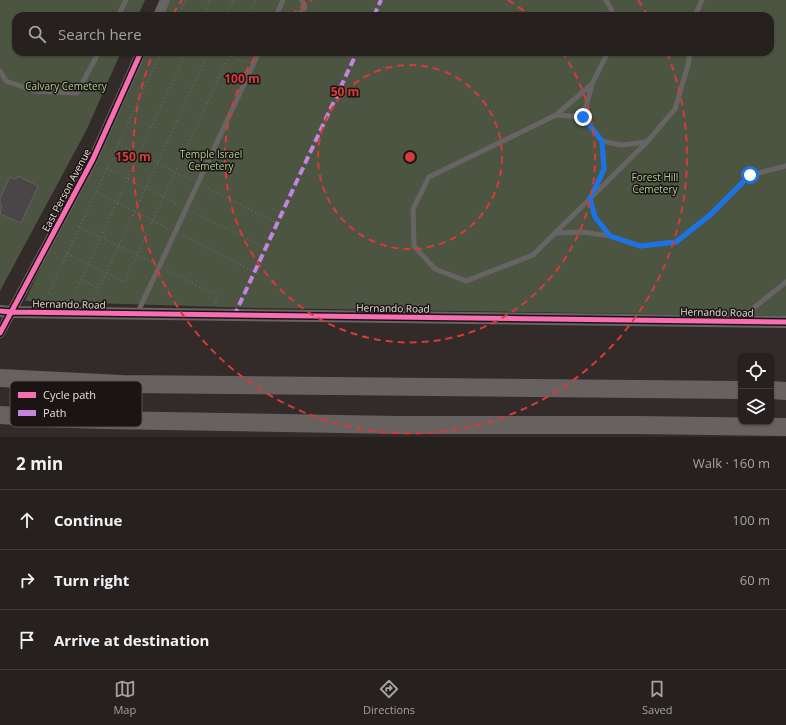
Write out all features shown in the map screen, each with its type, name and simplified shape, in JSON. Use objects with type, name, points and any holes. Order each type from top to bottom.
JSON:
[{"type":"highway","points":[[0,378],[57,381]]},
{"type":"highway","points":[[142,384],[738,390]]},
{"type":"highway","points":[[774,390],[786,391]]},
{"type":"highway","points":[[0,414],[10,415]]},
{"type":"highway","points":[[142,421],[397,425],[644,425],[786,427]]},
{"type":"street","points":[[160,12],[165,0]]},
{"type":"street","name":"East Person Avenue","points":[[0,333],[5,312],[93,159],[139,56]]},
{"type":"street","name":"Hernando Road","points":[[5,312],[786,322]]},
{"type":"lane","points":[[120,12],[126,0]]},
{"type":"lane","points":[[278,12],[284,0]]},
{"type":"lane","points":[[300,12],[305,8],[302,0]]},
{"type":"lane","points":[[606,0],[612,12]]},
{"type":"lane","points":[[697,12],[702,0]]},
{"type":"lane","points":[[0,71],[6,82],[35,91],[77,93],[97,56]]},
{"type":"lane","points":[[138,314],[257,56]]},
{"type":"lane","points":[[583,117],[592,84],[606,56]]},
{"type":"lane","points":[[592,84],[556,115],[429,178],[414,209],[414,246],[435,269],[466,281],[533,255],[646,142],[675,109],[689,56]]},
{"type":"lane","points":[[556,115],[583,117],[602,141],[604,169],[590,199],[595,217],[610,236]]},
{"type":"lane","points":[[602,141],[621,145],[646,142]]},
{"type":"lane","points":[[556,233],[583,232],[610,236],[640,246],[676,242],[710,215],[750,175],[786,166]]},
{"type":"lane","points":[[738,321],[786,282]]},
{"type":"path","points":[[180,12],[185,0]]},
{"type":"path","points":[[205,12],[210,0]]},
{"type":"path","points":[[228,12],[233,0]]},
{"type":"path","points":[[250,12],[255,0]]},
{"type":"path","points":[[49,293],[159,56]]},
{"type":"path","points":[[74,295],[184,56]]},
{"type":"path","points":[[94,299],[207,56]]},
{"type":"path","points":[[67,254],[124,282],[229,56]]},
{"type":"path","points":[[235,56],[253,66]]},
{"type":"path","points":[[81,280],[99,288]]},
{"type":"green space","name":"Calvary Cemetery","points":[[0,0],[145,0],[140,12],[12,12],[12,56],[119,56],[87,129],[0,291]]},
{"type":"green space","name":"Forest Hill Cemetery","points":[[166,0],[786,0],[786,316],[260,308],[25,301],[140,56],[774,56],[774,12],[161,12]]},
{"type":"building","points":[[18,176],[38,186],[21,223],[0,214],[2,205],[0,204],[0,198],[10,177],[16,179]]},
{"type":"marked path","points":[[376,12],[381,0]]},
{"type":"marked path","points":[[234,316],[355,56]]},
{"type":"cycle path","points":[[0,333],[93,159],[139,56]]},
{"type":"cycle path","points":[[0,311],[786,322]]},
{"type":"route","points":[[583,117],[602,141],[604,169],[590,199],[595,217],[610,236],[640,246],[676,242],[710,215],[750,175]]},
{"type":"park label","name":"Temple Israel Cemetery","points":[[211,160]]}]
